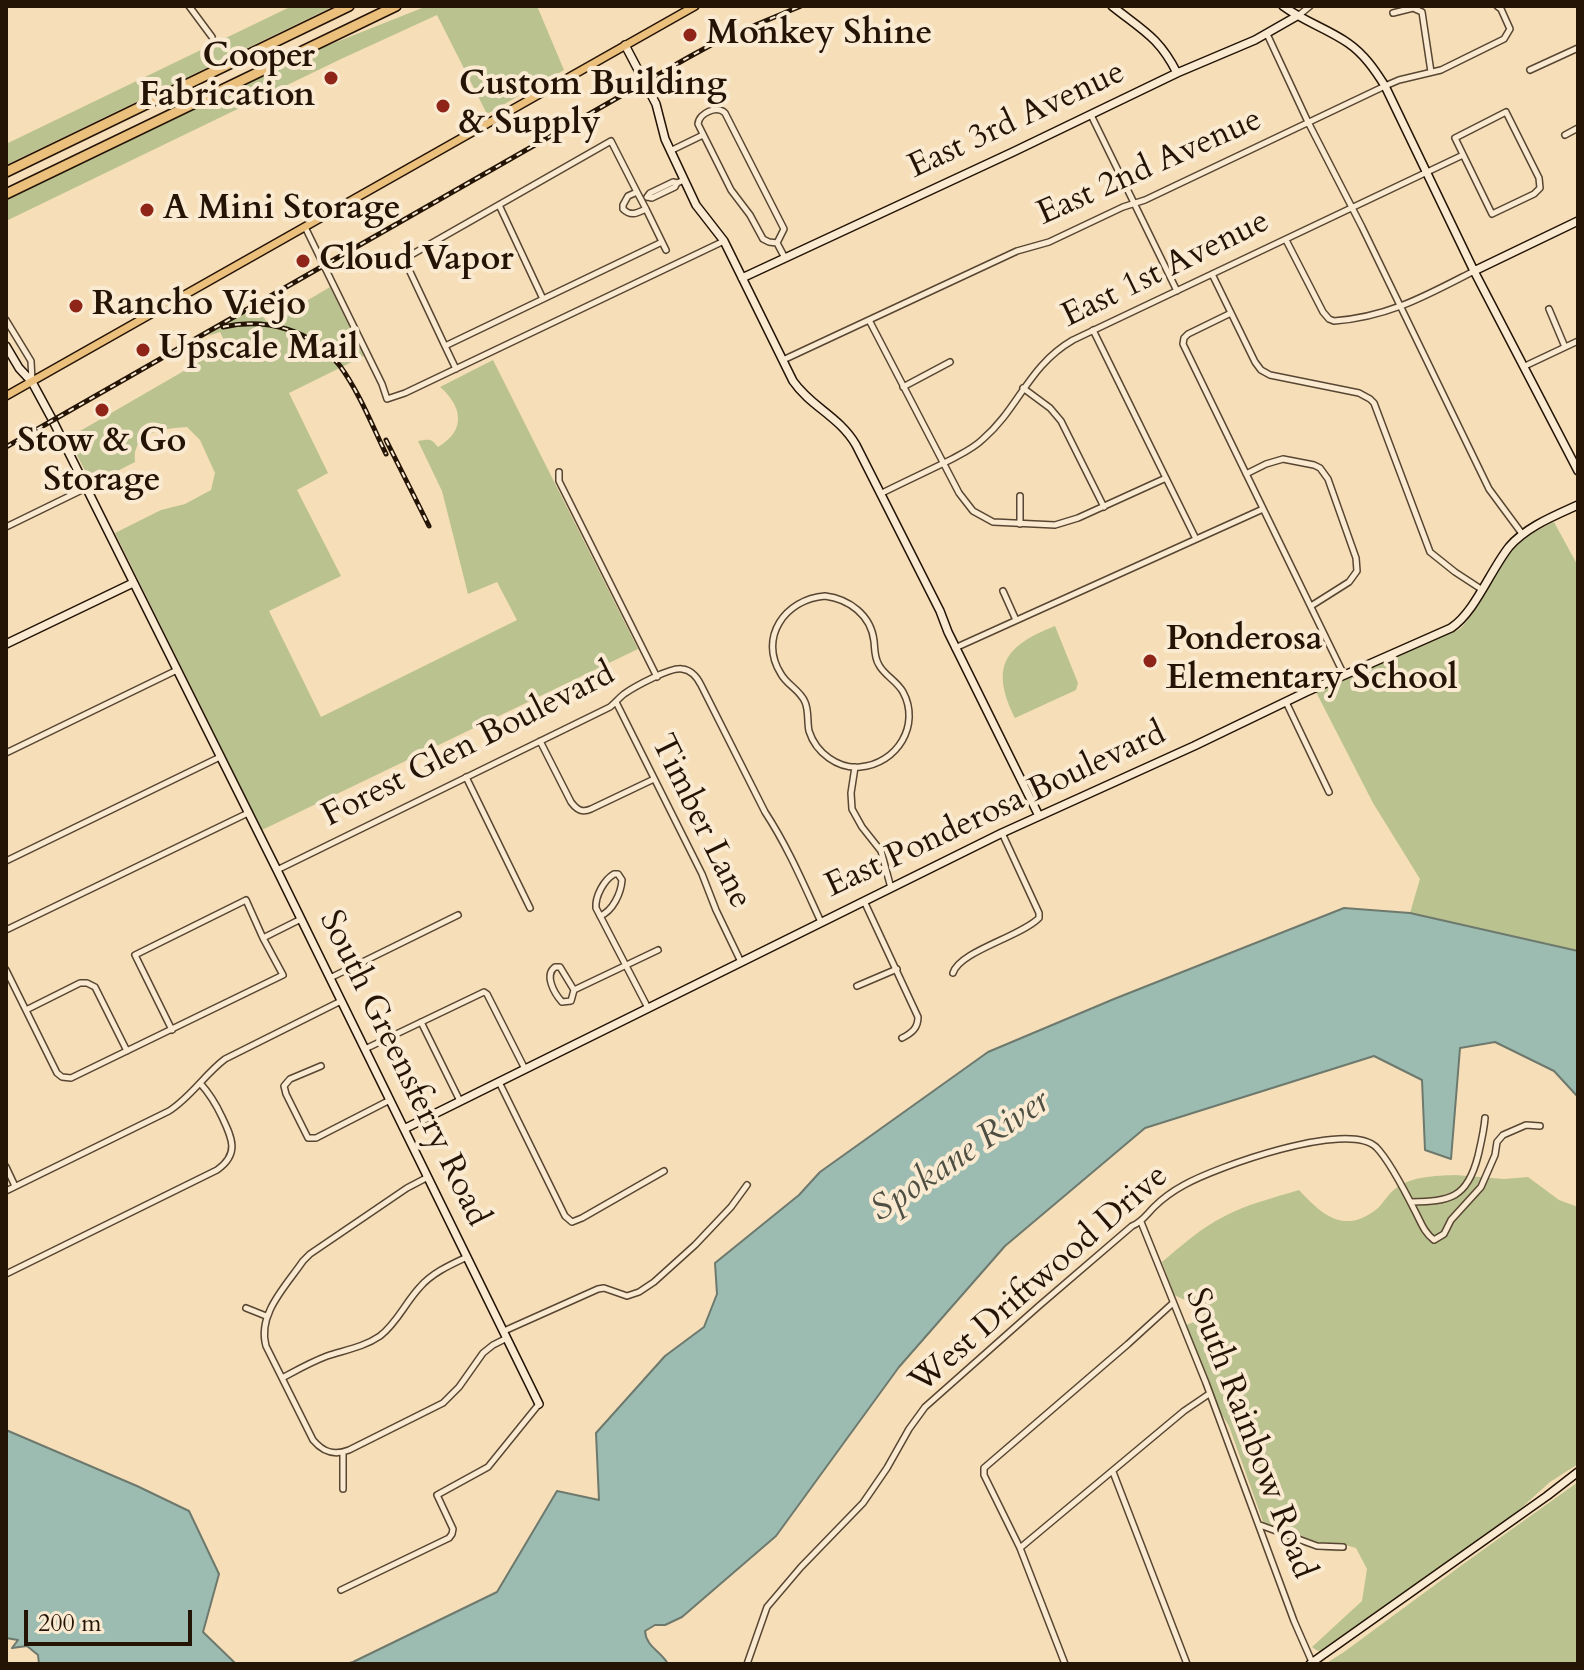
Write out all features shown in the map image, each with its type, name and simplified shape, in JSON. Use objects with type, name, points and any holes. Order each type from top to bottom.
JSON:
[{"type":"highway","points":[[6,172],[349,6]]},
{"type":"highway","points":[[6,194],[396,6]]},
{"type":"main road","points":[[6,396],[695,6]]},
{"type":"street","points":[[189,6],[212,37]]},
{"type":"street","points":[[1112,6],[1150,34],[1177,73]]},
{"type":"street","points":[[1283,6],[1351,45],[1369,62],[1385,86],[1474,271],[1578,470]]},
{"type":"street","name":"East 3rd Avenue","points":[[742,278],[1177,73],[1267,34],[1310,6]]},
{"type":"street","name":"East 2nd Avenue","points":[[783,360],[1017,251],[1049,242],[1134,204],[1385,86],[1441,70],[1506,37],[1510,29],[1497,6]]},
{"type":"street","points":[[1393,13],[1413,8],[1422,12],[1431,72]]},
{"type":"street","points":[[1267,34],[1489,489],[1523,535]]},
{"type":"street","points":[[625,45],[656,104],[680,181],[724,241],[793,381],[846,430],[927,584],[955,648],[1039,816]]},
{"type":"street","points":[[1530,70],[1578,48]]},
{"type":"street","points":[[716,108],[724,111],[784,229],[777,243],[763,239],[731,190],[703,135],[699,117],[716,108]]},
{"type":"street","points":[[1506,112],[1539,178],[1540,188],[1534,194],[1492,214],[1463,155],[1455,138],[1506,112]]},
{"type":"street","points":[[1091,115],[1177,291]]},
{"type":"street","points":[[1565,135],[1578,128]]},
{"type":"street","points":[[670,151],[703,135]]},
{"type":"street","points":[[456,369],[404,259],[611,141],[666,250]]},
{"type":"street","name":"East 1st Avenue","points":[[880,494],[982,441],[1036,370],[1054,352],[1073,340],[1463,155]]},
{"type":"street","points":[[641,200],[680,181]]},
{"type":"street","points":[[637,192],[625,200],[623,209],[631,214],[646,209]]},
{"type":"street","points":[[499,205],[543,299]]},
{"type":"street","points":[[1286,240],[1325,316],[1334,321],[1401,307],[1578,221]]},
{"type":"street","points":[[304,227],[387,399],[724,241]]},
{"type":"street","points":[[445,346],[662,242]]},
{"type":"street","points":[[777,243],[785,258]]},
{"type":"street","points":[[1212,274],[1261,370],[1280,377],[1359,393],[1370,399],[1377,409],[1430,552],[1481,589]]},
{"type":"street","points":[[1549,309],[1565,347]]},
{"type":"street","points":[[1231,313],[1188,334],[1183,344],[1344,675]]},
{"type":"street","points":[[6,320],[31,361],[32,382]]},
{"type":"street","points":[[869,320],[962,499],[973,511],[993,522],[1062,524],[1166,478]]},
{"type":"street","points":[[1093,330],[1196,539]]},
{"type":"street","points":[[1525,366],[1578,341]]},
{"type":"street","name":"South Greensferry Road","points":[[6,346],[32,382],[86,488],[539,1404]]},
{"type":"street","points":[[903,387],[950,362]]},
{"type":"street","points":[[1023,388],[1050,408],[1061,421],[1104,507]]},
{"type":"street","points":[[1246,474],[1273,461],[1286,459],[1314,465],[1326,475],[1358,567],[1349,582],[1311,606]]},
{"type":"street","points":[[559,472],[559,481],[657,677]]},
{"type":"street","points":[[6,527],[86,488]]},
{"type":"street","points":[[1020,496],[1020,524]]},
{"type":"street","name":"East Ponderosa Boulevard","points":[[404,1129],[1002,833],[1451,628],[1468,612],[1509,547],[1523,535],[1578,505]]},
{"type":"street","points":[[955,648],[1263,509]]},
{"type":"street","points":[[6,644],[133,583]]},
{"type":"street","points":[[1003,591],[1016,620]]},
{"type":"street","points":[[834,597],[859,611],[871,630],[879,665],[898,685],[907,703],[908,729],[898,748],[873,765],[855,767],[829,758],[815,744],[809,730],[805,702],[783,678],[775,660],[774,638],[779,623],[796,604],[812,598],[834,597]]},
{"type":"street","points":[[6,753],[177,670]]},
{"type":"street","name":"Forest Glen Boulevard","points":[[277,870],[540,741],[657,677],[672,670],[685,670],[695,675],[701,685],[821,922]]},
{"type":"street","points":[[1286,701],[1329,792]]},
{"type":"street","name":"Timber Lane","points":[[616,702],[702,874],[741,962]]},
{"type":"street","points":[[540,741],[578,810],[591,809],[654,779]]},
{"type":"street","points":[[6,861],[220,757]]},
{"type":"street","points":[[855,767],[852,809],[881,851],[891,888]]},
{"type":"street","points":[[466,777],[530,908]]},
{"type":"street","points":[[6,930],[248,813]]},
{"type":"street","points":[[953,973],[965,958],[1026,928],[1039,918],[1002,833]]},
{"type":"street","points":[[600,916],[610,910],[621,888],[622,880],[618,874],[608,878],[597,899],[596,908],[600,916],[625,966],[648,1008]]},
{"type":"street","points":[[6,970],[57,1073],[71,1078],[172,1030],[283,975],[246,900],[135,955],[172,1030]]},
{"type":"street","points":[[864,901],[918,1017],[913,1031],[902,1038]]},
{"type":"street","points":[[330,978],[458,915]]},
{"type":"street","points":[[263,938],[301,919]]},
{"type":"street","points":[[574,990],[560,967],[551,969],[550,978],[562,1002],[571,1001],[574,990],[658,950]]},
{"type":"street","points":[[857,986],[897,969]]},
{"type":"street","points":[[26,1010],[80,983],[91,984],[127,1051]]},
{"type":"street","points":[[365,1049],[484,992],[525,1069]]},
{"type":"street","points":[[6,1191],[169,1111],[225,1059],[341,1001]]},
{"type":"street","points":[[421,1022],[460,1101]]},
{"type":"street","points":[[321,1066],[290,1079],[284,1086],[308,1138],[316,1138],[390,1100]]},
{"type":"street","points":[[499,1082],[565,1216],[572,1222],[664,1171]]},
{"type":"street","points":[[6,1274],[225,1165],[231,1153],[231,1136],[200,1083]]},
{"type":"street","points":[[1411,1202],[1440,1200],[1463,1189],[1476,1162],[1485,1118]]},
{"type":"street","name":"West Driftwood Drive","points":[[747,1664],[767,1607],[863,1503],[925,1407],[1132,1226],[1141,1222],[1168,1195],[1200,1177],[1268,1152],[1339,1138],[1362,1139],[1378,1149],[1426,1233],[1434,1240],[1439,1238],[1481,1187],[1495,1155],[1497,1142],[1503,1135],[1526,1125],[1540,1126]]},
{"type":"street","points":[[6,1167],[15,1186]]},
{"type":"street","points":[[428,1177],[310,1254],[266,1316],[264,1342],[317,1445],[329,1452],[343,1452],[443,1403],[459,1387],[483,1353],[505,1334],[598,1289],[627,1296],[639,1292],[695,1245],[747,1185]]},
{"type":"street","name":"South Rainbow Road","points":[[1141,1222],[1311,1663]]},
{"type":"street","points":[[282,1378],[319,1359],[369,1342],[390,1327],[425,1282],[467,1257]]},
{"type":"street","points":[[1065,1664],[1020,1548],[984,1475],[984,1468],[1173,1303]]},
{"type":"street","points":[[246,1308],[266,1316]]},
{"type":"street","points":[[1020,1548],[1184,1411],[1209,1394]]},
{"type":"street","points":[[341,1590],[449,1538],[453,1529],[437,1495],[488,1467],[539,1404]]},
{"type":"street","points":[[343,1452],[343,1489]]},
{"type":"street","points":[[1113,1472],[1187,1664]]},
{"type":"street","points":[[1311,1663],[1578,1472]]},
{"type":"street","points":[[1259,1525],[1317,1546],[1343,1547]]},
{"type":"green space","points":[[292,6],[334,6],[6,165],[6,144]]},
{"type":"green space","points":[[427,6],[537,6],[564,70],[487,114],[437,15],[6,221],[6,200],[314,51]]},
{"type":"green space","points":[[330,287],[364,356],[289,393],[328,473],[297,490],[341,576],[269,611],[321,717],[517,620],[497,582],[468,594],[442,491],[418,441],[430,440],[438,447],[454,433],[457,410],[440,387],[493,360],[638,649],[262,830],[115,533],[211,490],[215,473],[200,440],[187,427],[150,434],[139,443],[135,462],[92,484],[68,438],[227,346],[220,332],[208,336],[223,324],[258,307],[266,321],[271,322]]},
{"type":"green space","points":[[1554,522],[1578,566],[1578,951],[1410,913],[1420,879],[1373,803],[1316,692],[1460,629],[1513,550],[1532,534]]},
{"type":"green space","points":[[1055,626],[1078,683],[1076,690],[1015,718],[1004,685],[1006,660],[1024,642]]},
{"type":"green space","points":[[1455,1175],[1504,1179],[1528,1177],[1559,1200],[1578,1207],[1578,1464],[1550,1482],[1510,1518],[1318,1651],[1312,1647],[1362,1601],[1367,1569],[1356,1548],[1342,1544],[1342,1551],[1322,1550],[1266,1530],[1229,1426],[1219,1410],[1186,1325],[1205,1318],[1200,1307],[1174,1295],[1162,1262],[1215,1221],[1241,1208],[1299,1190],[1317,1208],[1345,1221],[1366,1216],[1408,1181]]},
{"type":"green space","points":[[1578,1482],[1578,1664],[1325,1664],[1344,1652]]},
{"type":"water","name":"Spokane River","points":[[1344,908],[1410,913],[1578,951],[1578,1097],[1554,1071],[1495,1042],[1460,1048],[1451,1159],[1425,1150],[1422,1080],[1374,1056],[1145,1128],[1005,1246],[899,1367],[776,1536],[682,1617],[645,1631],[648,1641],[668,1664],[346,1664],[497,1592],[557,1491],[599,1500],[596,1433],[665,1356],[704,1327],[717,1294],[715,1263],[799,1195],[820,1172],[988,1052]]},
{"type":"water","points":[[6,1430],[189,1511],[219,1574],[203,1632],[236,1664],[39,1664],[38,1655],[27,1646],[12,1648],[18,1640],[6,1638]]},
{"type":"railway","points":[[6,447],[689,57],[722,39],[801,6]]},
{"type":"railway","points":[[223,327],[272,325],[316,343],[347,376],[386,454]]},
{"type":"railway","points":[[386,440],[429,526]]},
{"type":"place","name":"Monkey Shine","points":[[690,35]]},
{"type":"place","name":"Cooper Fabrication","points":[[331,78]]},
{"type":"place","name":"Custom Building & Supply","points":[[443,106]]},
{"type":"place","name":"A Mini Storage","points":[[147,210]]},
{"type":"place","name":"Cloud Vapor","points":[[303,261]]},
{"type":"place","name":"Rancho Viejo","points":[[76,306]]},
{"type":"place","name":"Upscale Mail","points":[[143,350]]},
{"type":"place","name":"Stow & Go Storage","points":[[102,410]]},
{"type":"place","name":"Ponderosa Elementary School","points":[[1150,661]]}]
